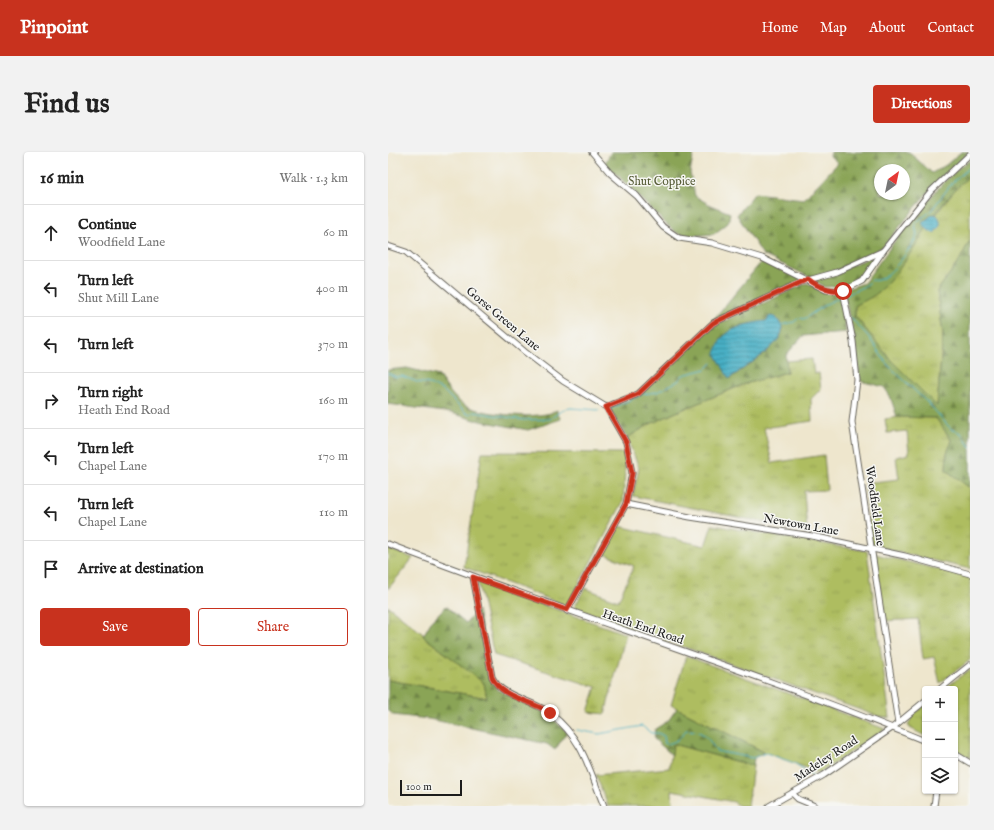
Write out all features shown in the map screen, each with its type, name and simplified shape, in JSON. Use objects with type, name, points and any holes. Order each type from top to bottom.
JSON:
[{"type":"street","points":[[592,152],[610,173],[637,196],[663,227],[679,238],[712,243],[762,258],[808,279],[815,285],[826,290],[843,291],[862,281],[883,250],[931,191],[970,154]]},
{"type":"street","name":"Gorse Green Lane","points":[[388,246],[406,252],[525,352],[563,381],[606,407]]},
{"type":"street","points":[[567,610],[626,504],[632,473],[626,442],[606,407],[638,394],[713,323],[808,279],[837,272],[883,250]]},
{"type":"street","name":"Woodfield Lane","points":[[843,291],[853,341],[857,380],[852,422],[870,548],[898,723]]},
{"type":"street","name":"Newtown Lane","points":[[626,504],[690,518],[812,536],[870,548],[970,574]]},
{"type":"street","name":"Heath End Road","points":[[388,544],[473,577],[791,690],[922,740]]},
{"type":"street","points":[[473,577],[492,677],[495,682],[505,691],[543,708],[557,719],[570,733],[589,764],[604,806]]},
{"type":"street","points":[[944,686],[970,665]]},
{"type":"street","name":"Madeley Road","points":[[769,806],[824,775],[892,728],[922,703]]},
{"type":"street","points":[[958,756],[970,763]]},
{"type":"street","points":[[792,793],[798,799],[815,806]]},
{"type":"street","points":[[934,806],[936,794]]},
{"type":"green space","name":"Shut Coppice","points":[[611,152],[694,152],[690,173],[695,196],[710,205],[730,213],[728,223],[714,234],[690,236],[677,233],[667,225],[605,163]]},
{"type":"green space","points":[[831,152],[909,152],[932,173],[946,165],[961,152],[970,152],[938,180],[883,247],[837,270],[810,277],[763,255],[737,215],[755,193],[804,199],[838,163],[830,156]]},
{"type":"green space","points":[[970,160],[970,176],[956,188],[945,202],[893,277],[872,297],[855,306],[855,316],[890,359],[937,406],[943,334],[937,291],[959,261],[970,240],[970,488],[946,470],[947,453],[952,441],[936,418],[897,417],[890,396],[884,387],[860,381],[856,347],[843,290],[864,283],[900,234],[940,186],[957,169]]},
{"type":"green space","points":[[970,176],[970,240],[959,261],[937,291],[943,334],[937,406],[890,359],[855,316],[855,306],[880,291],[957,186]]},
{"type":"green space","points":[[879,254],[861,280],[841,286],[824,287],[815,280]]},
{"type":"green space","points":[[763,260],[804,279],[712,321]]},
{"type":"green space","points":[[807,283],[826,292],[840,294],[846,332],[803,336],[786,355],[787,372],[745,384],[681,410],[648,425],[627,438],[612,413],[611,407],[640,395],[670,363],[714,326]],"holes":[[[770,316],[776,318],[780,323],[782,327],[781,335],[767,352],[729,379],[722,338],[741,325],[751,325],[766,321]]]},
{"type":"green space","points":[[812,359],[814,374],[819,373],[821,389],[811,399],[812,421],[764,428],[772,463],[824,455],[827,490],[804,491],[807,531],[633,496],[639,468],[627,438],[648,425],[681,410],[745,384],[787,372],[786,361]]},
{"type":"green space","points":[[407,368],[439,376],[458,400],[466,406],[474,409],[494,413],[528,416],[547,414],[557,410],[557,413],[561,419],[528,430],[475,420],[451,413],[388,404],[388,370]]},
{"type":"green space","points":[[898,417],[936,418],[952,441],[947,453],[946,470],[970,488],[970,569],[872,546],[865,483],[899,479],[896,457],[909,454],[907,431],[887,433],[885,419]]},
{"type":"green space","points":[[482,452],[626,453],[623,502],[568,604],[565,605],[464,567]]},
{"type":"green space","points":[[712,525],[867,551],[890,718],[880,717],[575,608],[585,588],[618,601],[634,566],[602,553],[619,526],[705,546]]},
{"type":"green space","points":[[388,549],[413,558],[388,589]]},
{"type":"green space","points":[[875,554],[970,577],[970,660],[940,683],[934,657],[923,659],[918,619],[884,621]]},
{"type":"green space","points":[[479,582],[626,634],[605,714],[588,712],[596,687],[494,655]]},
{"type":"green space","points":[[388,606],[423,634],[423,636],[484,683],[487,698],[388,680]]},
{"type":"green space","points":[[446,606],[466,623],[478,610],[491,679],[498,690],[551,717],[567,732],[555,750],[547,744],[429,719],[393,715],[388,711],[388,680],[487,698],[484,683],[423,636],[432,620]]},
{"type":"green space","points":[[686,656],[885,729],[820,773],[764,752],[671,705]]},
{"type":"green space","points":[[970,669],[970,758],[958,752],[958,686],[948,686]]},
{"type":"green space","points":[[677,708],[764,752],[754,758],[753,766],[673,744],[672,755],[654,739],[655,729],[668,721]]},
{"type":"green space","points":[[922,708],[922,734],[910,728],[908,725],[913,715]]},
{"type":"green space","points":[[673,744],[753,766],[748,806],[739,806],[734,802],[672,790],[673,806],[608,806],[596,775],[669,768]]},
{"type":"water","points":[[933,214],[937,215],[940,220],[939,227],[934,233],[929,231],[922,223]]},
{"type":"water","points":[[770,316],[775,317],[781,325],[782,331],[780,337],[775,344],[760,357],[729,379],[715,353],[722,338],[737,328],[748,324],[766,321]]},
{"type":"waterway","points":[[846,296],[872,280],[878,280],[884,277],[898,264],[917,236],[915,223],[930,212],[952,183],[970,167]]},
{"type":"waterway","points":[[781,325],[794,322],[799,318],[804,319],[826,304],[841,297]]},
{"type":"waterway","points":[[850,317],[868,336],[887,364],[931,406],[951,429],[961,433],[970,447]]},
{"type":"waterway","points":[[610,409],[643,394],[657,392],[678,381],[683,375],[706,369],[712,363]]},
{"type":"waterway","points":[[388,373],[396,377],[402,376],[417,382],[430,384],[444,391],[466,413],[470,414],[474,412],[524,420],[550,419],[561,411],[570,408],[599,410]]},
{"type":"waterway","points":[[577,730],[599,734],[642,726],[651,733],[658,733],[664,736],[665,744],[672,743],[677,740],[686,730],[692,731],[704,735],[716,751],[753,758],[766,753],[794,763],[814,776]]},
{"type":"route","points":[[550,713],[539,706],[505,691],[498,686],[492,677],[473,577],[567,610],[626,504],[632,473],[626,442],[606,407],[638,394],[713,323],[808,279],[815,285],[826,290],[843,291]]}]
